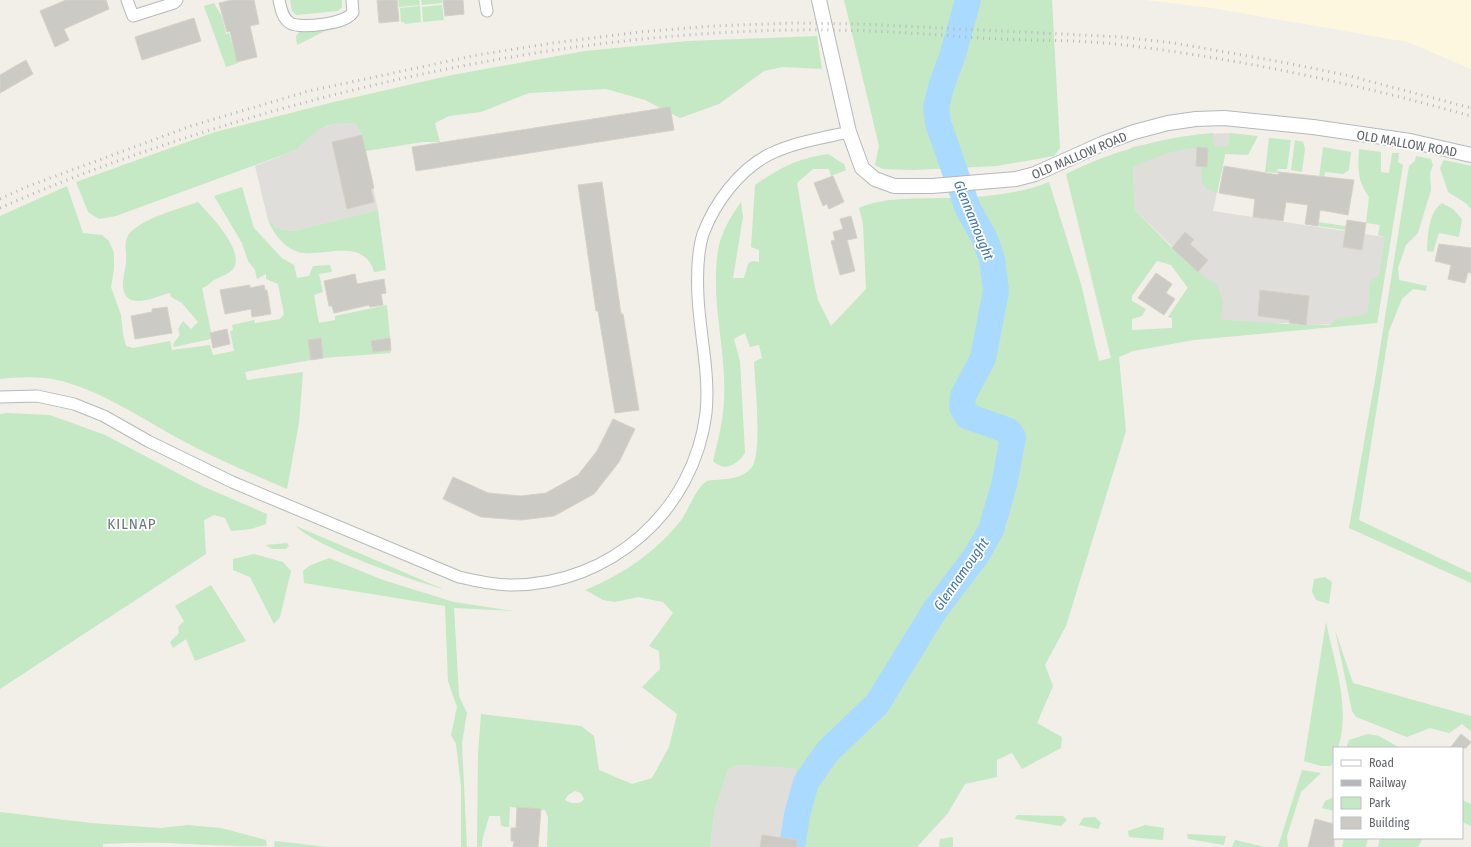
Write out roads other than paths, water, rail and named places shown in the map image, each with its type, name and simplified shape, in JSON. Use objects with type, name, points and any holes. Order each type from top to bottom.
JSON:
[{"type":"street","points":[[127,0],[133,16],[174,4],[177,0]]},
{"type":"street","points":[[279,0],[286,20],[299,25],[339,22],[346,19],[353,12],[352,0]]},
{"type":"street","name":"OLD MALLOW ROAD","points":[[819,0],[849,132],[862,168],[875,179],[894,186],[932,186],[1016,180],[1035,174],[1104,143],[1134,132],[1168,123],[1196,119],[1224,118],[1313,127],[1410,141],[1471,155]]},
{"type":"street","points":[[0,397],[37,396],[74,404],[92,411],[104,416],[148,441],[232,482],[459,577],[482,582],[512,585],[546,582],[574,575],[607,561],[627,549],[646,532],[668,508],[693,465],[701,440],[706,414],[707,388],[698,298],[698,262],[703,234],[714,210],[728,190],[741,176],[770,154],[799,143],[849,132]]},
{"type":"waterway","name":"Glennamought","points":[[792,847],[797,815],[806,782],[828,751],[877,704],[935,610],[976,556],[991,530],[1004,485],[1013,437],[1009,431],[967,416],[962,407],[963,396],[983,358],[996,291],[992,259],[984,237],[968,209],[938,123],[936,107],[968,0]]},
{"type":"railway","points":[[0,199],[26,187],[191,126],[309,91],[477,55],[553,43],[640,32],[713,26],[793,23],[861,24],[1121,37],[1174,43],[1287,63],[1350,76],[1471,108]]},
{"type":"railway","points":[[0,208],[95,169],[191,136],[321,98],[387,82],[521,55],[588,45],[723,33],[791,30],[862,31],[1124,45],[1255,65],[1299,74],[1385,93],[1471,116]]},
{"type":"district","name":"KILNAP","points":[[132,524]]}]
